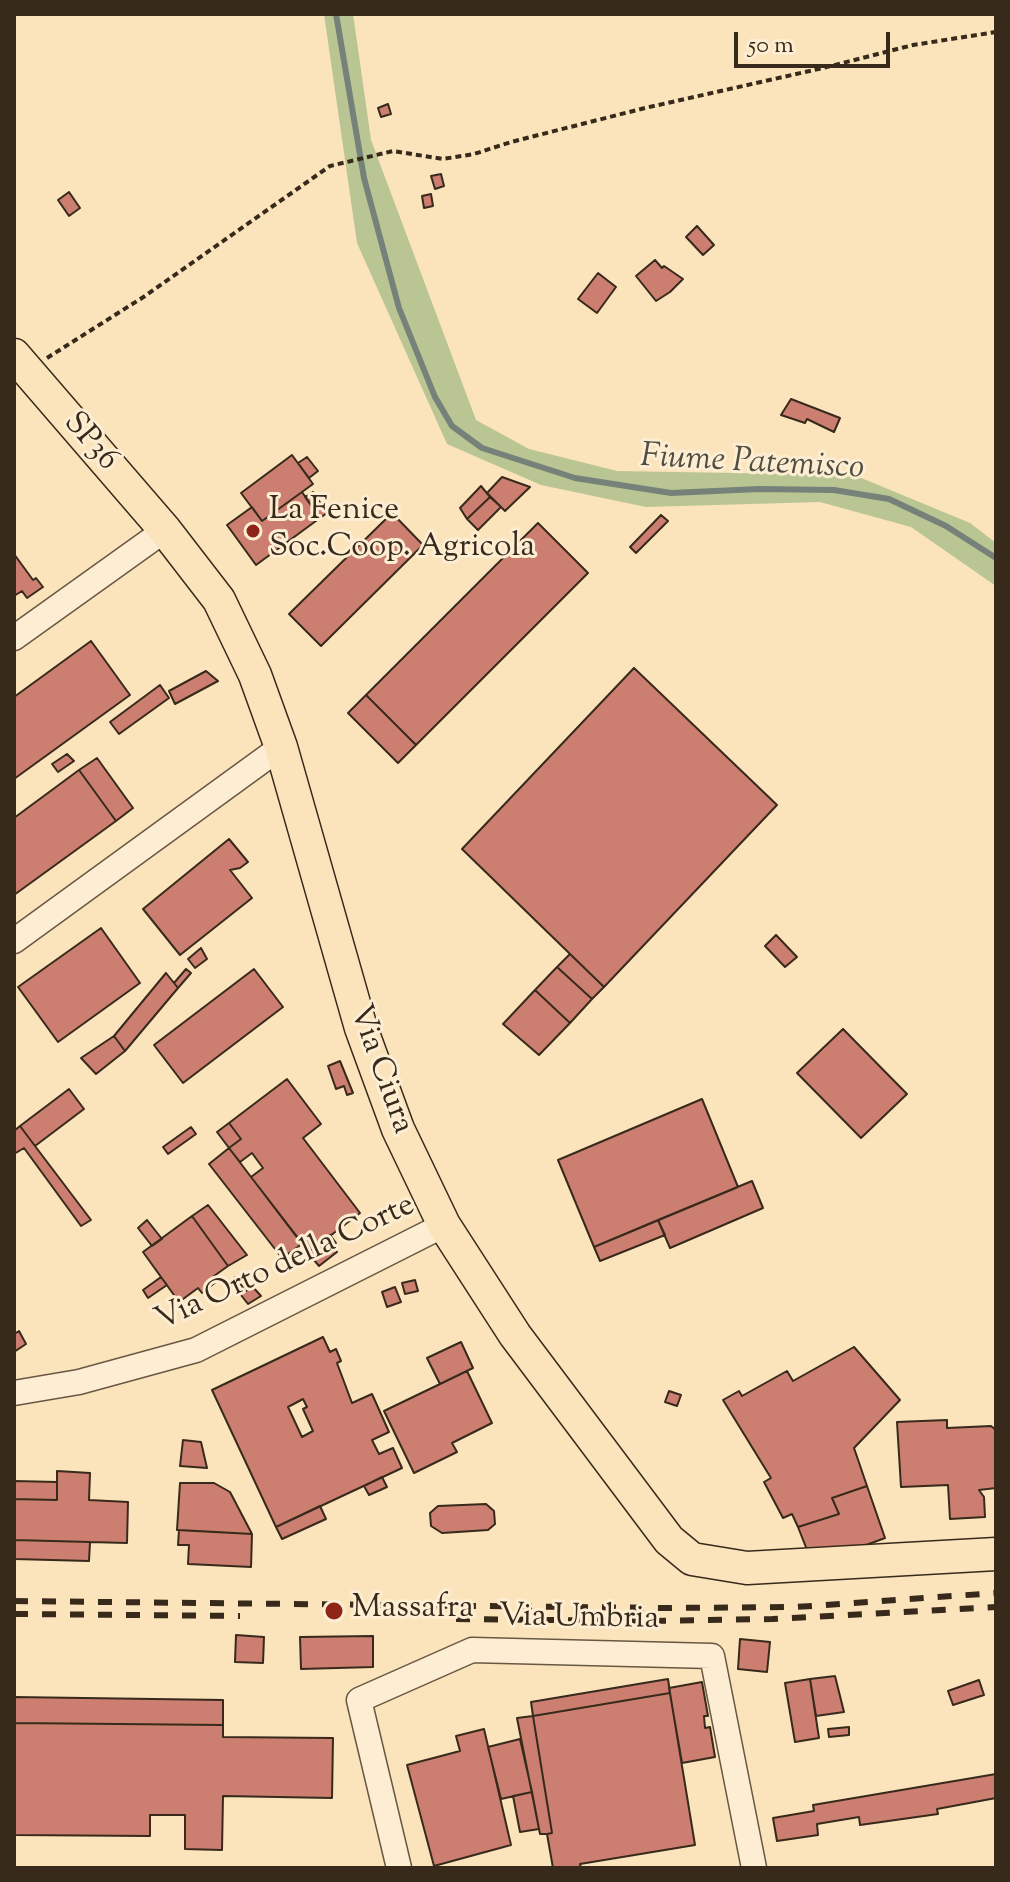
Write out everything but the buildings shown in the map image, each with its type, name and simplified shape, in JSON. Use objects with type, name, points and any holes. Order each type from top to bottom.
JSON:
[{"type":"main road","name":"SP36","points":[[18,369],[165,530]]},
{"type":"main road","name":"Via Ciura","points":[[165,530],[219,600],[255,675],[281,747],[361,1028],[398,1129],[444,1225],[515,1335],[669,1540],[692,1559],[747,1568],[996,1554]]},
{"type":"street","points":[[14,638],[165,530]]},
{"type":"street","points":[[14,941],[281,747]]},
{"type":"street","name":"Via Orto della Corte","points":[[14,1393],[79,1382],[196,1350],[444,1225]]},
{"type":"street","name":"Via Umbria","points":[[399,1868],[359,1700],[472,1650],[712,1656],[754,1868]]},
{"type":"path","points":[[18,369],[145,296],[330,166],[393,151],[443,159],[474,154],[645,108],[913,45],[996,32]]},
{"type":"green space","points":[[324,14],[353,14],[371,140],[476,420],[529,449],[617,471],[854,475],[970,523],[996,543],[996,586],[911,527],[820,502],[646,507],[541,485],[447,444],[357,243]]},
{"type":"waterway","name":"Fiume Patemisco","points":[[336,14],[364,178],[399,308],[435,397],[452,426],[482,448],[575,478],[671,493],[834,490],[889,499],[946,526],[996,558]]},
{"type":"railway","points":[[14,1601],[796,1607],[996,1593]]},
{"type":"railway","points":[[456,1619],[772,1619],[996,1607]]},
{"type":"railway","points":[[14,1614],[240,1616]]},
{"type":"place","name":"La Fenice Soc.Coop. Agricola","points":[[253,531]]},
{"type":"place","name":"Massafra","points":[[334,1611]]}]
